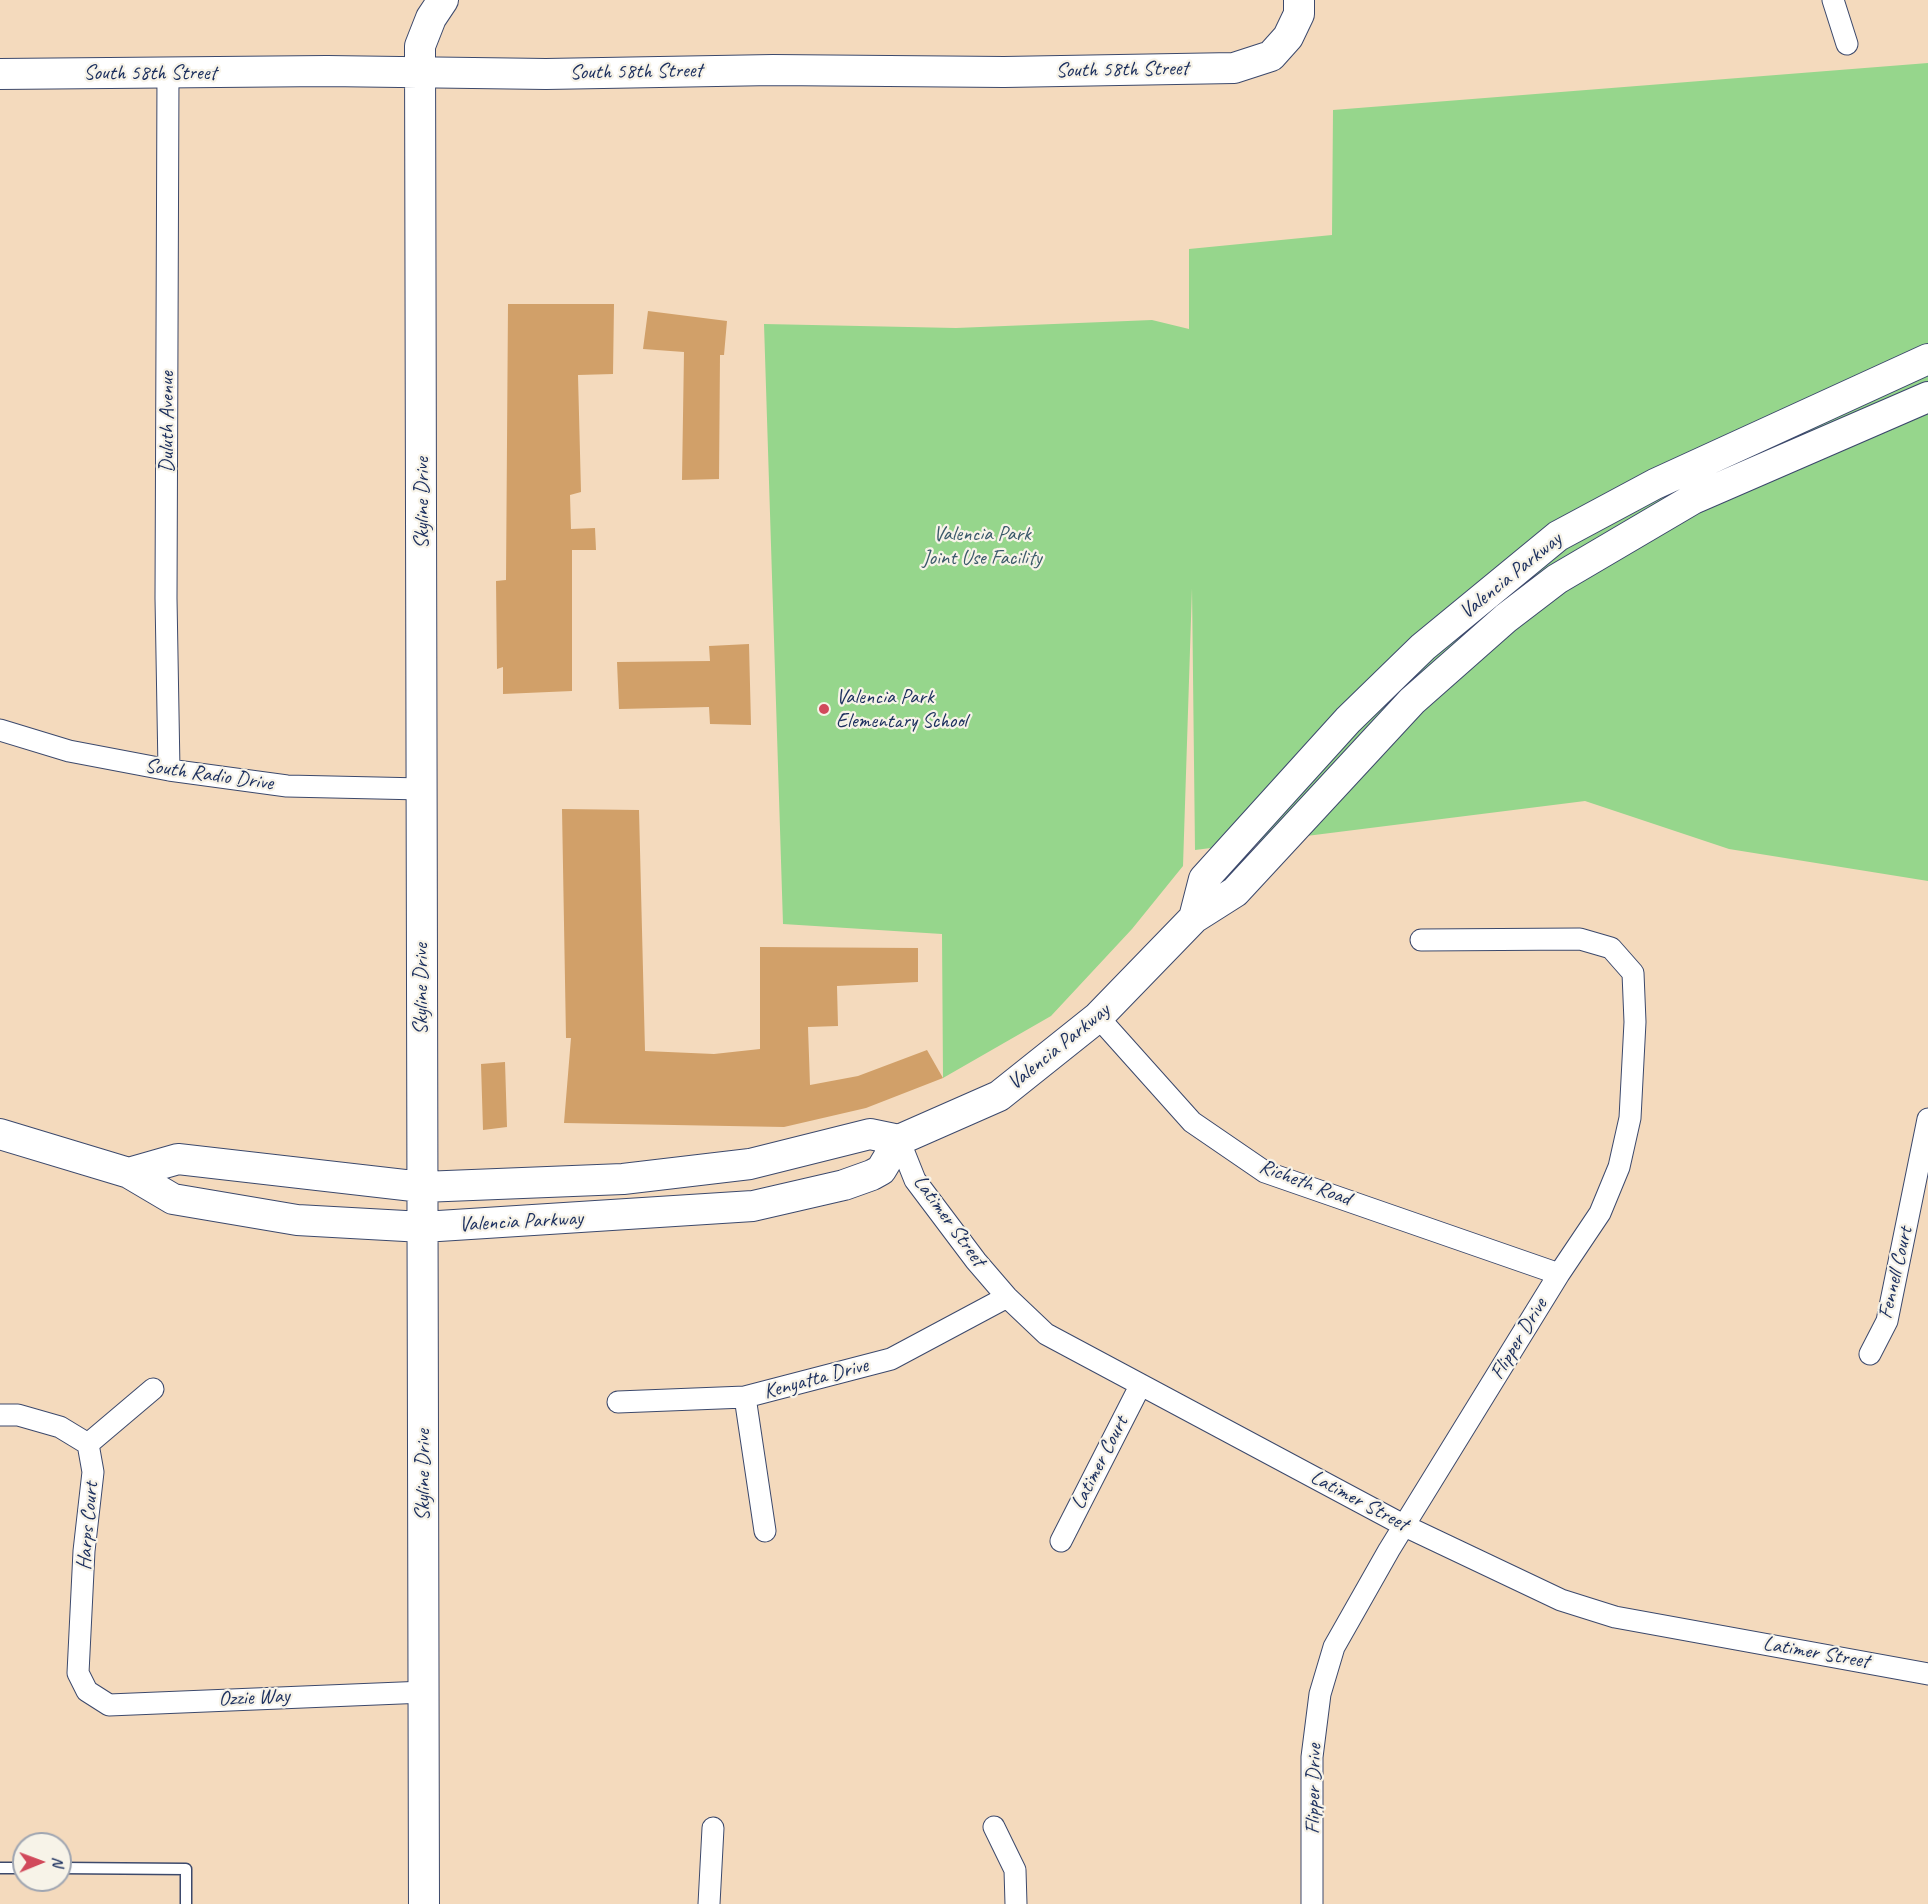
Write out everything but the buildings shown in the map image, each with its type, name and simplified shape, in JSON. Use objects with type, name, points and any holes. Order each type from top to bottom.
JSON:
[{"type":"main road","name":"Skyline Drive","points":[[424,1904],[420,46],[431,18],[443,0]]},
{"type":"main road","name":"South 58th Street","points":[[0,74],[327,71],[420,74],[774,70],[1004,72],[1234,68],[1271,56],[1288,38],[1299,14],[1299,0]]},
{"type":"main road","name":"Valencia Parkway","points":[[1194,918],[1204,879],[1348,720],[1423,646],[1558,536],[1655,484],[1928,359]]},
{"type":"main road","name":"Valencia Parkway","points":[[0,1134],[129,1173],[174,1199],[297,1220],[423,1227],[753,1206],[844,1185],[872,1175],[881,1170],[899,1140],[999,1096],[1098,1017],[1194,918],[1235,892],[1412,701],[1506,618],[1557,579],[1693,499],[1928,398]]},
{"type":"main road","name":"Valencia Parkway","points":[[129,1173],[178,1159],[422,1187],[623,1179],[750,1164],[870,1134],[899,1140]]},
{"type":"street","points":[[1833,0],[1847,44]]},
{"type":"street","name":"Duluth Avenue","points":[[168,73],[166,607],[168,771]]},
{"type":"street","name":"South Radio Drive","points":[[0,730],[69,751],[168,771],[287,786],[422,789]]},
{"type":"street","name":"Flipper Drive","points":[[1312,1904],[1312,1757],[1320,1694],[1334,1647],[1353,1610],[1559,1274],[1600,1213],[1618,1167],[1629,1118],[1635,1022],[1633,973],[1611,948],[1580,939],[1420,940]]},
{"type":"street","name":"Richeth Road","points":[[1098,1017],[1192,1122],[1265,1172],[1559,1274]]},
{"type":"street","name":"Fennell Court","points":[[1870,1354],[1887,1321],[1928,1119]]},
{"type":"street","name":"Latimer Street","points":[[899,1140],[915,1180],[1007,1297],[1046,1334],[1405,1526],[1561,1600],[1615,1617],[1928,1674]]},
{"type":"street","name":"Kenyatta Drive","points":[[765,1531],[746,1397],[891,1359],[1007,1297]]},
{"type":"street","name":"Latimer Court","points":[[1061,1541],[1140,1386]]},
{"type":"street","points":[[0,1415],[18,1415],[60,1427],[88,1444],[153,1389]]},
{"type":"street","points":[[618,1402],[746,1397]]},
{"type":"street","name":"Harps Court","points":[[87,1691],[78,1673],[84,1551],[93,1472],[88,1444]]},
{"type":"street","name":"Ozzie Way","points":[[87,1691],[109,1705],[425,1692]]},
{"type":"street","points":[[994,1827],[1015,1870],[1016,1904]]},
{"type":"street","points":[[710,1904],[712,1828]]},
{"type":"lane","points":[[72,1868],[186,1869],[186,1904]]},
{"type":"green space","name":"Valencia Park Joint Use Facility","points":[[1928,63],[1928,881],[1729,849],[1585,801],[1195,850],[1192,588],[1183,866],[1132,929],[1051,1016],[943,1078],[942,934],[783,924],[764,324],[956,328],[1152,320],[1189,329],[1189,249],[1332,235],[1333,110]]},
{"type":"place","name":"Valencia Park Elementary School","points":[[824,709]]}]
